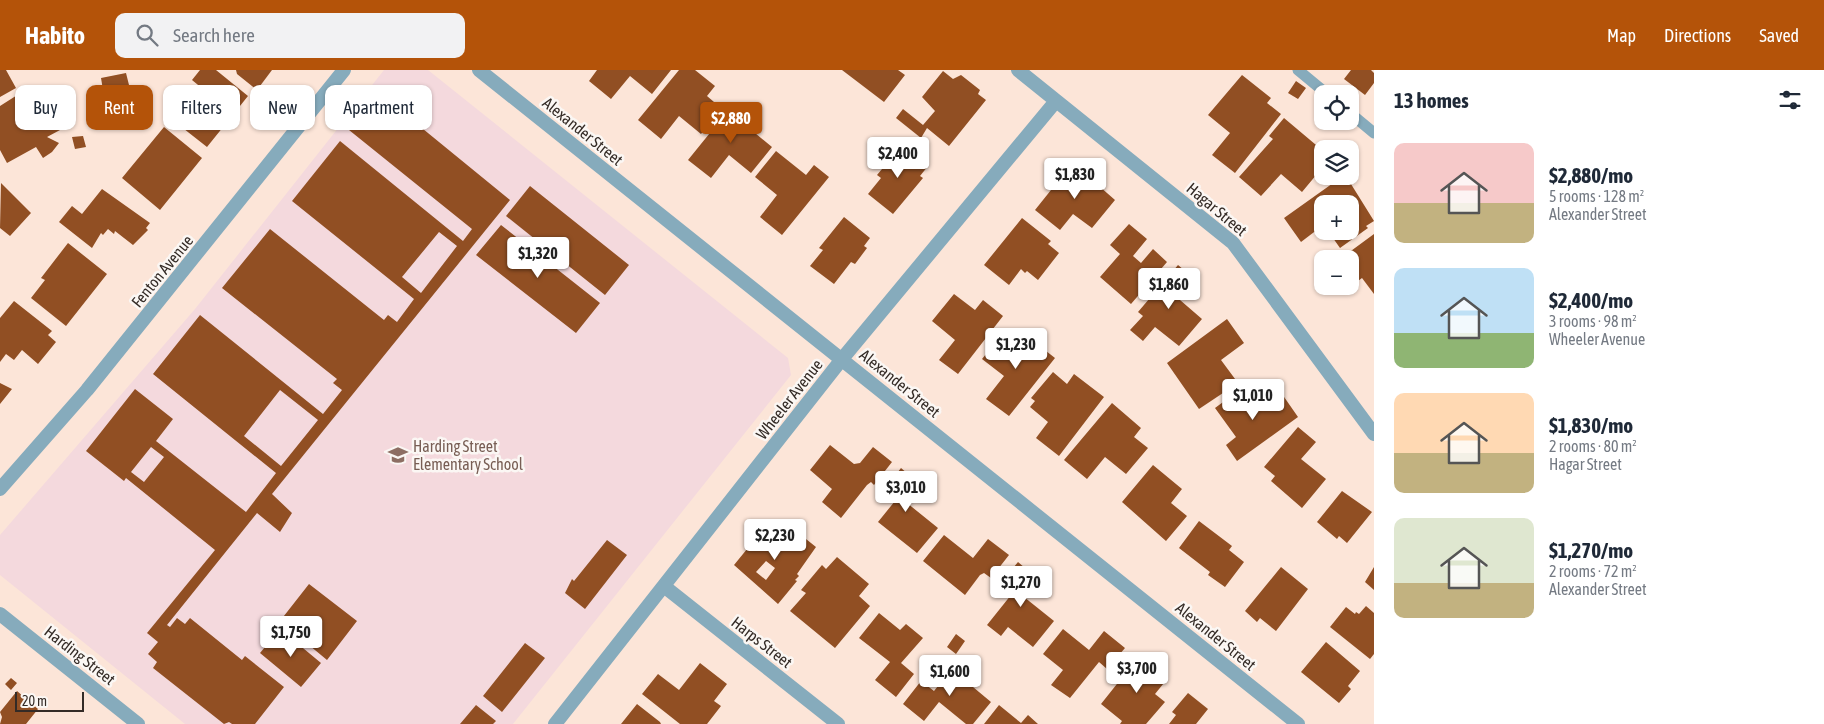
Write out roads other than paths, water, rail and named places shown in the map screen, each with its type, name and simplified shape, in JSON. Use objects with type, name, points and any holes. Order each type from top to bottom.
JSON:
[{"type":"street","name":"Fenton Avenue","points":[[0,489],[87,390],[344,70]]},
{"type":"street","name":"Alexander Street","points":[[479,70],[1298,724]]},
{"type":"street","name":"Hagar Street","points":[[1018,70],[1233,243],[1374,434]]},
{"type":"street","name":"Wheeler Avenue","points":[[555,724],[665,587],[842,359],[1056,100]]},
{"type":"street","name":"Harps Street","points":[[665,587],[838,724]]},
{"type":"street","name":"Harding Street","points":[[0,614],[138,724]]},
{"type":"lane","points":[[1298,70],[1316,85]]},
{"type":"lane","points":[[1359,120],[1374,133]]},
{"type":"place","name":"Harding Street Elementary School","points":[[398,455]]}]
